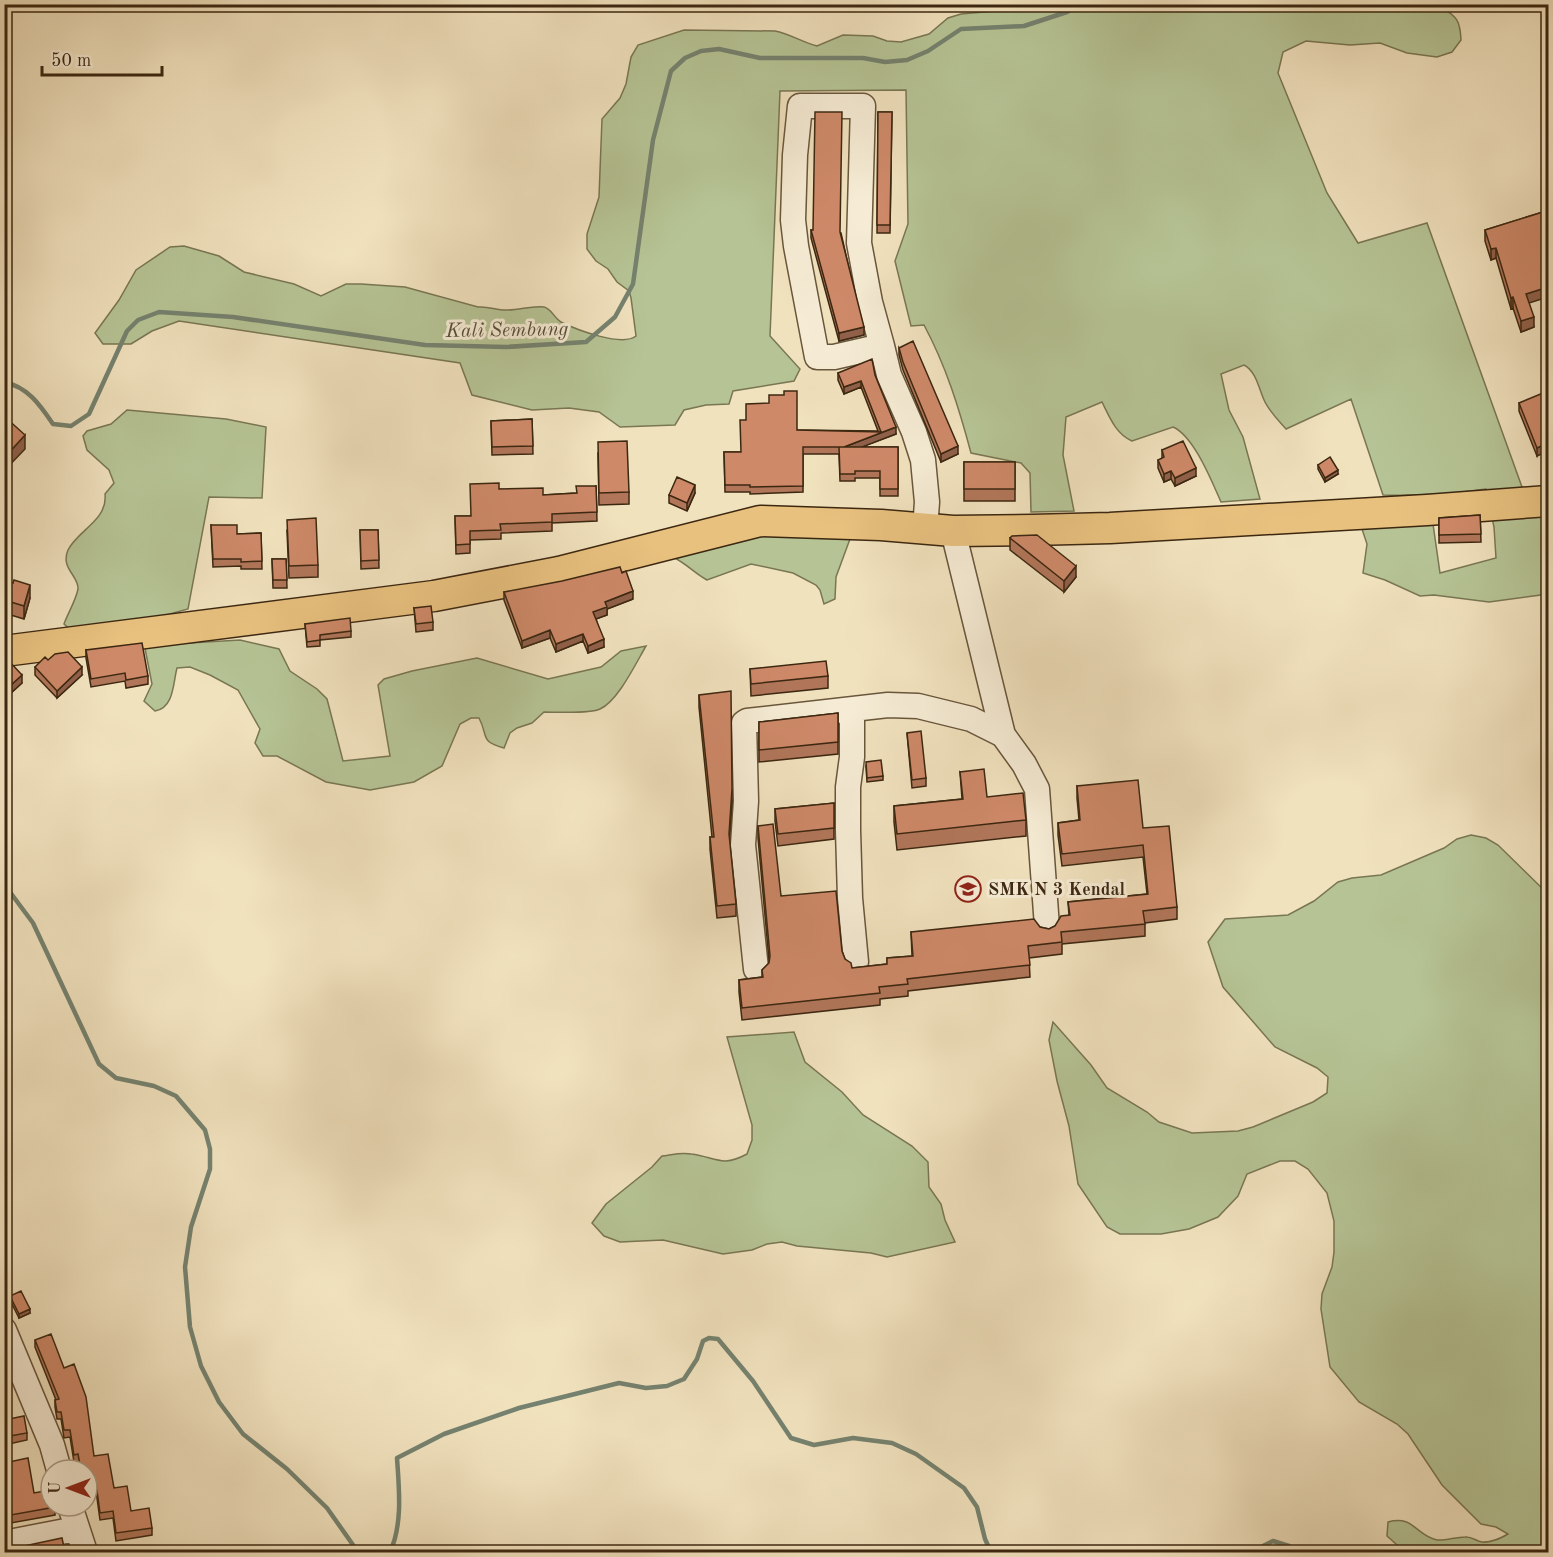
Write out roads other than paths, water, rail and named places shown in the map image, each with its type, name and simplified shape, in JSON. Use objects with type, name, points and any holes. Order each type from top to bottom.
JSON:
[{"type":"main road","points":[[4,651],[435,596],[559,572],[760,521],[939,530],[1110,528],[1548,501]]},
{"type":"street","points":[[882,346],[834,357],[817,357],[793,220],[795,154],[800,106],[863,106],[859,243],[870,302],[882,346],[889,375],[914,432],[922,460],[927,502],[939,530],[1003,735],[1024,764],[1037,789],[1047,927]]},
{"type":"street","points":[[756,969],[743,845],[746,801],[742,725],[747,721],[888,705],[918,706],[971,719],[1003,735]]},
{"type":"street","points":[[852,710],[848,830],[850,898],[856,962]]},
{"type":"street","points":[[4,1330],[56,1458]]},
{"type":"street","points":[[4,1543],[70,1518]]},
{"type":"street","points":[[73,1518],[85,1552]]},
{"type":"waterway","name":"Kali Sembung","points":[[4,382],[27,392],[53,424],[71,426],[89,414],[127,331],[138,320],[159,312],[233,317],[425,345],[506,347],[586,342],[615,317],[633,284],[653,140],[671,71],[685,58],[701,51],[719,49],[760,58],[863,58],[885,62],[907,60],[928,51],[961,29],[1024,26],[1067,12],[1082,4]]},
{"type":"waterway","points":[[4,884],[33,923],[99,1064],[116,1078],[154,1086],[176,1096],[205,1130],[210,1149],[210,1169],[191,1227],[185,1267],[190,1327],[201,1366],[219,1402],[243,1434],[287,1469],[327,1508],[358,1552]]},
{"type":"waterway","points":[[390,1552],[398,1518],[397,1458],[444,1434],[519,1408],[619,1383],[646,1388],[667,1386],[684,1379],[697,1359],[703,1341],[709,1338],[718,1339],[753,1381],[791,1438],[814,1445],[853,1438],[892,1443],[916,1454],[964,1488],[977,1507],[985,1539],[991,1552]]},
{"type":"waterway","points":[[1251,1552],[1273,1541],[1289,1546],[1295,1552]]},
{"type":"place","name":"SMK N 3 Kendal","points":[[968,889]]}]
